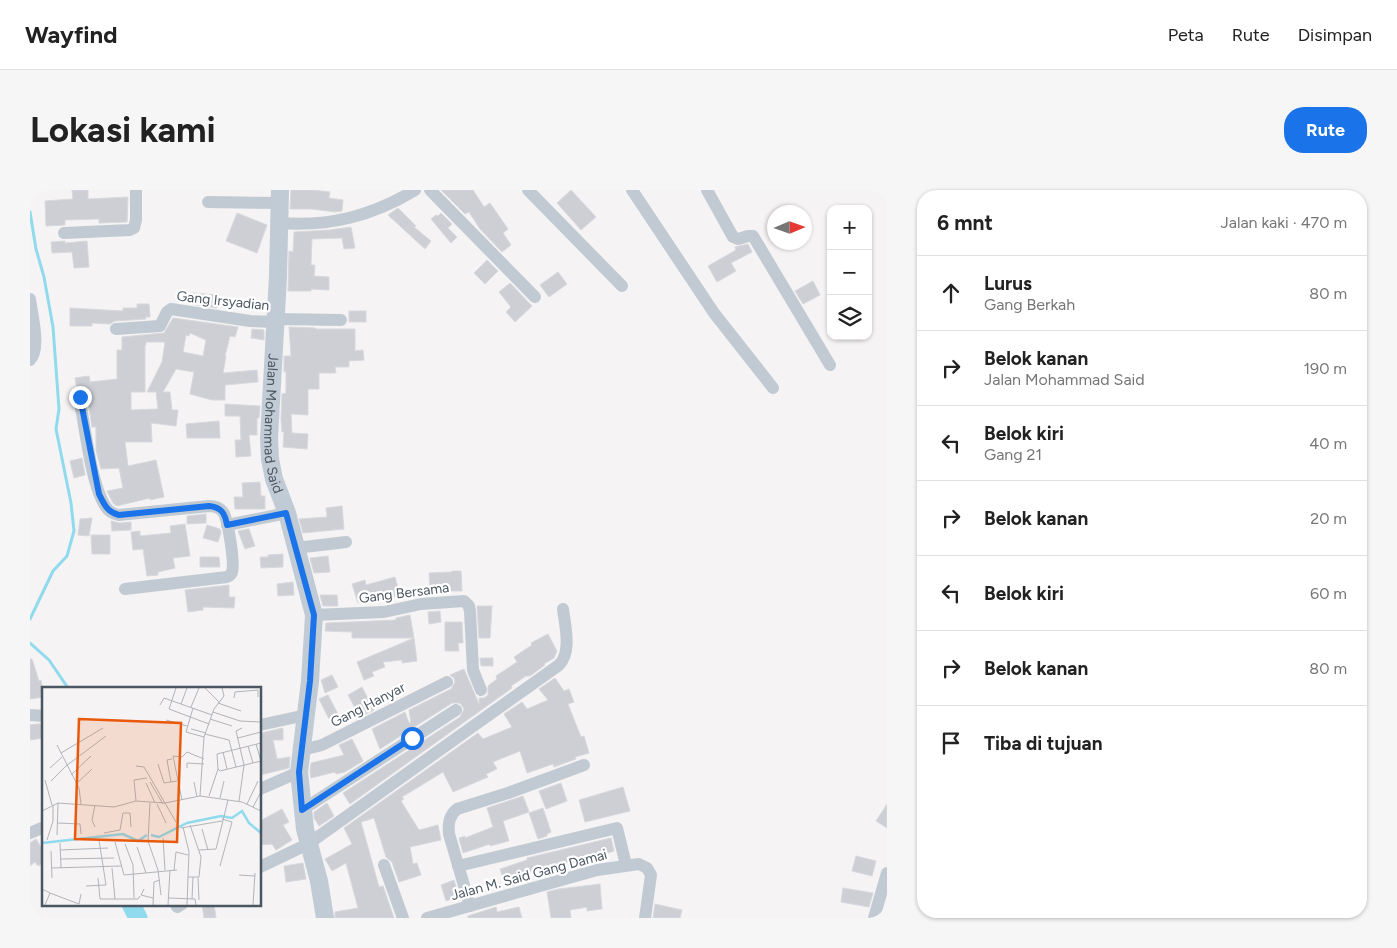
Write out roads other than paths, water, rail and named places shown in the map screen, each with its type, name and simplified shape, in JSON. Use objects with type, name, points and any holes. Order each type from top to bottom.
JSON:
[{"type":"street","points":[[64,233],[130,230],[134,228],[136,220],[136,190]]},
{"type":"street","points":[[279,223],[311,224],[346,220],[394,203],[415,190]]},
{"type":"street","points":[[430,190],[535,297]]},
{"type":"street","points":[[528,190],[622,286]]},
{"type":"street","points":[[632,190],[714,313],[772,388]]},
{"type":"street","points":[[708,190],[733,237],[738,239],[753,236],[830,364]]},
{"type":"street","points":[[208,202],[280,196]]},
{"type":"street","name":"Jalan Mohammad Said","points":[[280,196],[270,459],[274,479],[286,513],[314,615],[314,639],[299,772],[302,810],[308,844],[319,881],[325,918]]},
{"type":"street","points":[[30,299],[35,353],[30,360]]},
{"type":"street","name":"Gang Irsyadian","points":[[116,329],[160,326],[171,309],[250,321],[276,321]]},
{"type":"street","points":[[276,321],[341,320]]},
{"type":"street","points":[[80,397],[93,471],[99,494],[107,509],[119,515],[216,506],[224,512],[233,563],[230,576],[227,578],[125,589]]},
{"type":"street","points":[[227,525],[286,513]]},
{"type":"street","points":[[296,548],[346,542]]},
{"type":"street","name":"Gang Bersama","points":[[314,615],[384,612],[421,604],[464,601],[469,606],[474,670],[481,690]]},
{"type":"street","points":[[261,867],[308,844],[562,662],[566,653],[564,609]]},
{"type":"street","name":"Gang Hanyar","points":[[302,750],[314,748],[339,737],[447,682]]},
{"type":"street","points":[[302,810],[456,710]]},
{"type":"street","points":[[261,724],[306,715]]},
{"type":"street","points":[[470,906],[449,834],[448,824],[450,817],[457,809],[508,793],[584,765]]},
{"type":"street","points":[[261,788],[299,772]]},
{"type":"street","points":[[30,833],[42,828]]},
{"type":"street","points":[[458,866],[617,828],[626,865]]},
{"type":"street","name":"Jalan M. Said Gang Damai","points":[[427,918],[570,877],[611,867],[639,864],[647,868],[651,874],[645,918]]},
{"type":"street","points":[[384,865],[403,918]]},
{"type":"street","points":[[874,918],[887,873]]},
{"type":"waterway","points":[[30,212],[53,327],[59,409],[56,429],[71,503],[74,531],[67,556],[53,571],[30,619]]},
{"type":"waterway","points":[[30,643],[49,660],[67,687]]},
{"type":"waterway","points":[[132,906],[138,918]]}]
